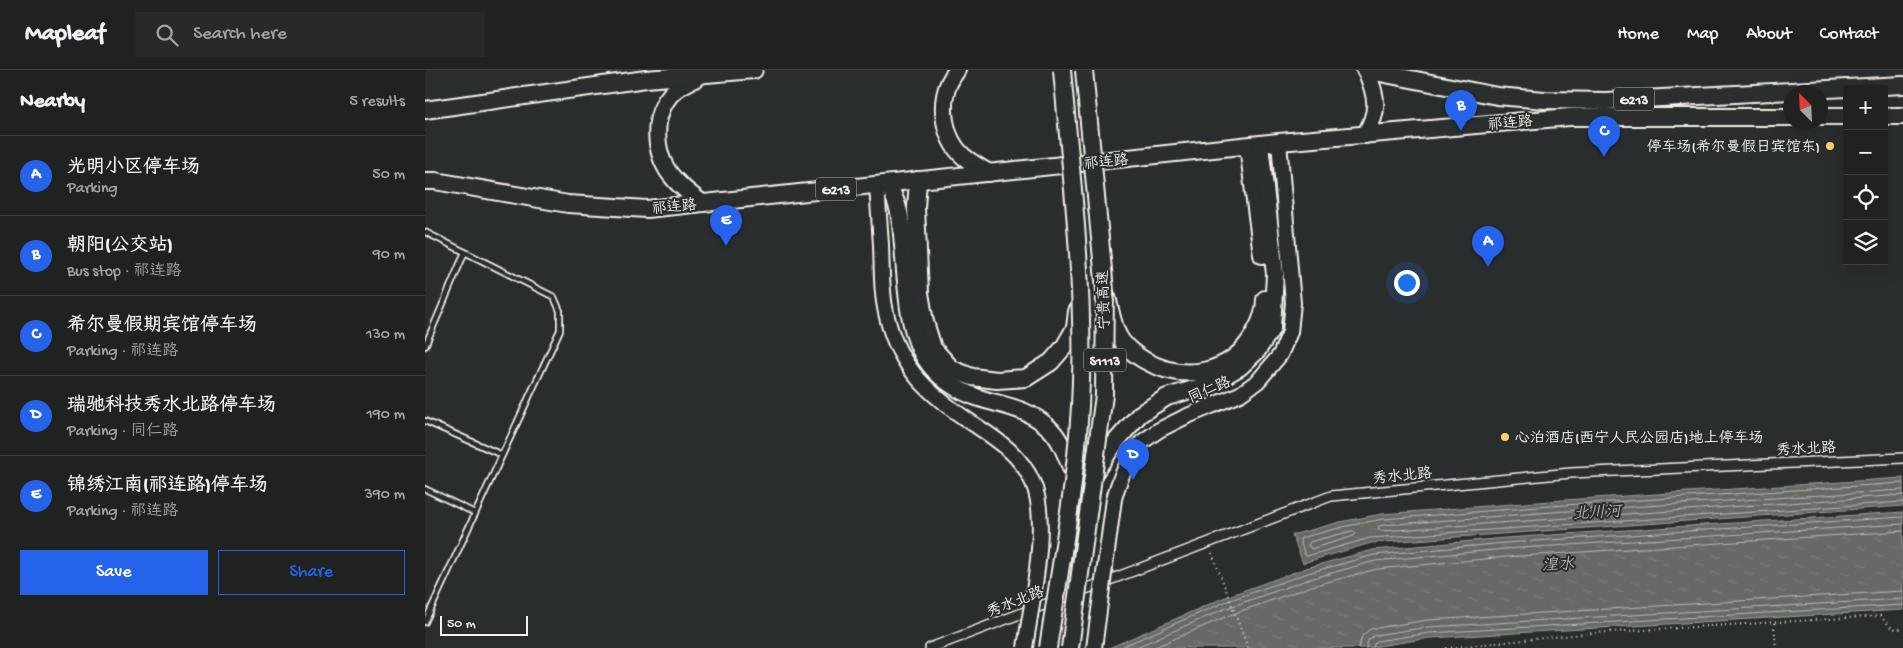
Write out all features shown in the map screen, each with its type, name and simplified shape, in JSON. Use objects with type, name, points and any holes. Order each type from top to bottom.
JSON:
[{"type":"highway","points":[[425,110],[647,80],[754,70]]},
{"type":"highway","points":[[957,70],[949,83],[944,102],[945,123],[951,140],[962,156],[989,173]]},
{"type":"highway","name":"宁贵高速","points":[[1047,648],[1073,473],[1081,382],[1080,276],[1062,70]]},
{"type":"highway","name":"宁贵高速","points":[[1070,648],[1104,395],[1105,291],[1088,120],[1086,70]]},
{"type":"highway","points":[[1365,135],[1373,121],[1376,107],[1374,88],[1366,70]]},
{"type":"highway","name":"祁连路","points":[[1366,70],[1497,96],[1545,100],[1606,101],[1903,85]]},
{"type":"highway","points":[[700,76],[674,91],[662,110],[657,128],[658,145],[664,163],[674,180],[702,203]]},
{"type":"highway","name":"祁连路","points":[[425,181],[435,181],[568,204],[647,209],[1279,142],[1570,117],[1783,116]]},
{"type":"highway","points":[[1828,116],[1843,116]]},
{"type":"highway","points":[[1888,116],[1903,116]]},
{"type":"highway","points":[[1094,473],[1117,440],[1140,414],[1167,397],[1206,378],[1249,344],[1260,322],[1265,306],[1265,282],[1254,145]]},
{"type":"highway","points":[[918,180],[916,208],[920,293],[925,322],[933,348],[952,369],[972,377],[997,380],[1026,378],[1051,362],[1064,347],[1075,328],[1080,276]]},
{"type":"highway","points":[[883,184],[899,212],[911,318],[915,336],[924,357],[938,374],[955,388],[977,398],[1016,408],[1033,415],[1049,428],[1060,443],[1073,473]]},
{"type":"highway","points":[[1105,291],[1119,337],[1135,355],[1157,367],[1206,378]]},
{"type":"main road","name":"同仁路","points":[[1094,648],[1114,498],[1120,476],[1130,456],[1142,442],[1159,430],[1241,394],[1258,381],[1280,354],[1290,332],[1293,303],[1279,142]]},
{"type":"main road","points":[[883,184],[881,245],[886,315],[894,340],[917,380],[954,412],[1009,448],[1022,463],[1033,484],[1039,507],[1040,531],[1025,648]]},
{"type":"street","name":"秀水北路","points":[[930,648],[1331,496],[1571,473],[1903,458]]},
{"type":"lane","points":[[425,232],[554,297],[560,311],[560,330],[425,622]]},
{"type":"lane","points":[[425,346],[465,252]]},
{"type":"lane","points":[[425,421],[502,455]]},
{"type":"lane","points":[[425,489],[475,513]]},
{"type":"path","points":[[1209,543],[1248,648]]},
{"type":"path","points":[[1446,648],[1593,633],[1879,616],[1893,629],[1903,628]]},
{"type":"path","points":[[1774,622],[1776,648]]},
{"type":"water","name":"北川河","points":[[1903,478],[1903,506],[1371,543],[1303,563],[1292,535],[1340,522],[1382,514]]},
{"type":"water","name":"湟水","points":[[1903,512],[1903,610],[1430,638],[1366,648],[1109,648],[1223,598],[1306,568],[1373,550],[1505,538]]},
{"type":"place","name":"朝阳(公交站)","points":[[1461,131]]},
{"type":"place","name":"停车场(希尔曼假日宾馆东)","points":[[1830,146]]},
{"type":"place","name":"希尔曼假期宾馆停车场","points":[[1604,157]]},
{"type":"place","name":"锦绣江南(祁连路)停车场","points":[[726,246]]},
{"type":"place","name":"光明小区停车场","points":[[1488,267]]},
{"type":"place","name":"心泊酒店(西宁人民公园店)地上停车场","points":[[1505,437]]},
{"type":"place","name":"瑞驰科技秀水北路停车场","points":[[1133,480]]}]
